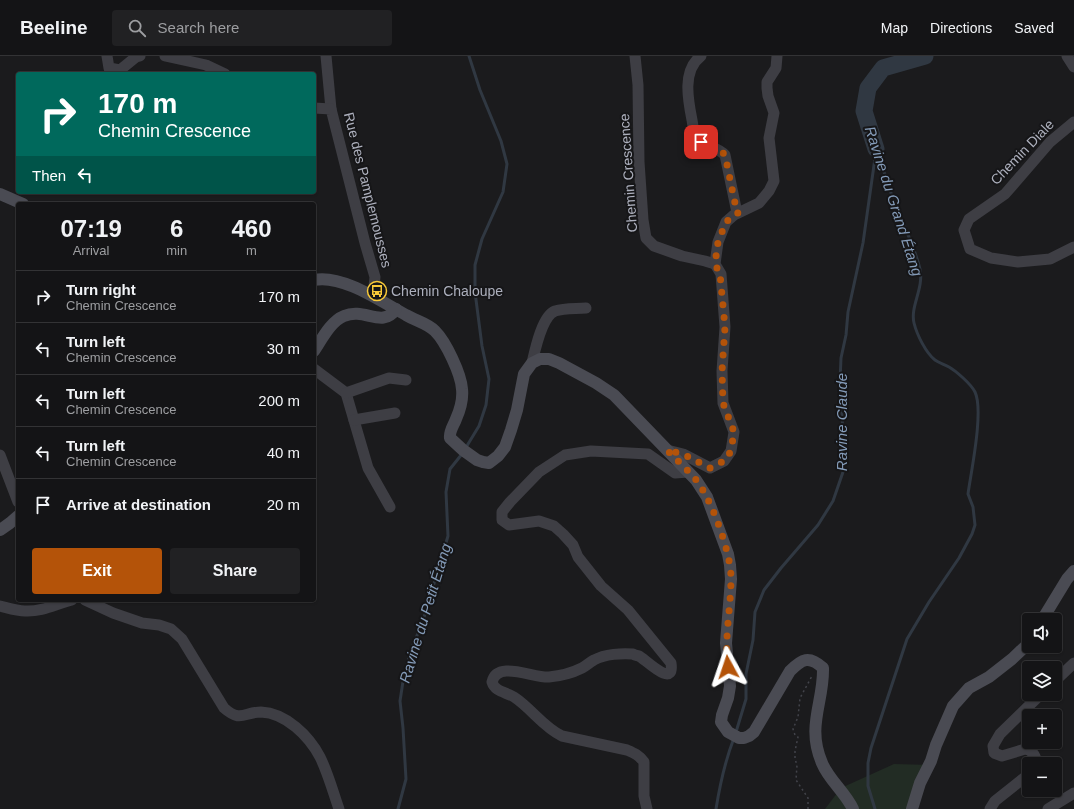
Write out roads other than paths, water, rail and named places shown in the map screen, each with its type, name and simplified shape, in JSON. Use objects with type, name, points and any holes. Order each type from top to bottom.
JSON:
[{"type":"main road","points":[[0,194],[18,202]]},
{"type":"main road","points":[[316,280],[331,280],[373,296],[410,317],[424,323],[437,333],[455,364],[461,384],[462,398],[457,418],[449,433],[450,438],[477,460],[489,462],[498,456],[505,447],[517,410],[524,374],[532,363],[540,359],[554,361],[608,390],[631,411],[696,480],[707,497],[728,554],[731,579],[726,643],[730,691],[722,714],[721,722],[728,732],[744,738],[750,736],[754,732],[790,671],[798,664],[809,660],[816,661],[823,668],[823,678],[815,719],[818,752],[822,764],[849,801],[853,809]]},
{"type":"main road","points":[[316,348],[333,324],[344,316],[361,314],[388,318],[396,309]]},
{"type":"main road","points":[[0,530],[16,518]]},
{"type":"main road","points":[[1046,613],[1067,579],[1074,571]]},
{"type":"main road","points":[[912,809],[920,783],[931,761],[936,745],[953,706],[969,688],[1012,659],[1022,650]]},
{"type":"street","points":[[107,56],[109,68],[120,70],[136,57],[140,56]]},
{"type":"street","points":[[165,56],[206,65],[221,72]]},
{"type":"street","points":[[326,56],[331,109]]},
{"type":"street","name":"Chemin Crescence","points":[[635,56],[638,85],[639,162],[643,220],[646,238],[654,246],[682,256],[705,260],[715,264]]},
{"type":"street","points":[[701,56],[692,64],[689,79],[688,94],[694,131],[696,137],[701,142],[721,150],[725,155],[736,208],[739,212]]},
{"type":"street","points":[[667,450],[683,454],[710,468],[724,461],[731,451],[734,432],[723,403],[722,371],[725,327],[722,287],[720,274],[715,264],[718,242],[726,222],[739,212],[759,203],[774,181],[769,138],[774,113],[768,96],[767,82],[776,68],[777,56]]},
{"type":"street","points":[[1067,56],[1074,67]]},
{"type":"street","name":"Rue des Pamplemousses","points":[[316,108],[331,109],[364,243],[375,277],[373,296]]},
{"type":"street","name":"Chemin Diale","points":[[1074,122],[1050,142],[1004,194],[969,219],[964,230],[970,249],[991,258],[1018,262],[1050,258],[1074,247]]},
{"type":"street","points":[[532,363],[541,331],[547,319],[553,312],[586,308]]},
{"type":"street","points":[[316,370],[346,393],[368,468],[390,507]]},
{"type":"street","points":[[346,393],[389,378],[406,380]]},
{"type":"street","points":[[354,420],[395,413]]},
{"type":"street","points":[[647,809],[644,796],[644,762],[641,757],[627,750],[562,736],[555,732],[513,697],[497,689],[492,682],[493,676],[502,671],[509,670],[548,677],[557,676],[582,668],[595,659],[607,656],[634,654],[640,656],[649,664],[667,674],[672,668],[671,663],[628,610],[601,586],[578,557],[573,545],[564,534],[554,526],[538,521],[509,525],[502,520],[502,512],[540,472],[565,455],[591,451],[648,454],[675,473],[688,472]]},
{"type":"street","points":[[0,455],[16,497]]},
{"type":"street","points":[[0,606],[25,612],[49,608],[66,602]]},
{"type":"street","points":[[89,602],[113,613],[142,623],[159,625],[171,630],[182,638],[224,708],[231,714],[242,717],[261,712],[272,714],[284,719],[296,727],[314,747],[321,758],[339,809]]},
{"type":"street","points":[[1062,674],[1074,663]]},
{"type":"street","points":[[1034,701],[1000,734],[993,746],[994,753],[1002,756],[1025,749],[1029,750],[1035,757]]},
{"type":"street","points":[[990,809],[995,801],[1022,780]]},
{"type":"street","points":[[1048,809],[1074,793]]},
{"type":"waterway","name":"Ravine du Petit Étang","points":[[465,449],[479,426],[486,405],[489,379],[482,346],[475,292],[475,265],[482,239],[503,192],[507,164],[501,141],[480,90],[469,56]]},
{"type":"waterway","name":"Ravine du Grand Étang","points":[[876,149],[864,111],[868,88],[883,68],[925,56]]},
{"type":"waterway","name":"Ravine du Grand Étang","points":[[875,809],[868,786],[868,763],[871,748],[907,639],[929,602],[959,558],[972,534],[975,525],[973,507],[968,494],[978,427],[977,401],[975,392],[955,371],[932,357],[917,333],[913,317],[921,276],[918,260],[892,197],[876,149]]},
{"type":"waterway","name":"Ravine Claude","points":[[736,732],[746,699],[746,674],[753,640],[755,612],[764,590],[818,525],[833,501],[843,472],[844,451],[840,381],[841,358],[846,335],[848,312],[863,243],[876,151]]},
{"type":"waterway","name":"Ravine du Petit Étang","points":[[398,809],[406,779],[400,701],[404,675],[412,647],[422,624],[448,536],[446,492],[450,469],[462,454]]},
{"type":"waterway","name":"Ravine Claude","points":[[716,809],[723,773],[734,738]]},
{"type":"place","name":"Chemin Chaloupe","points":[[377,291]]}]
